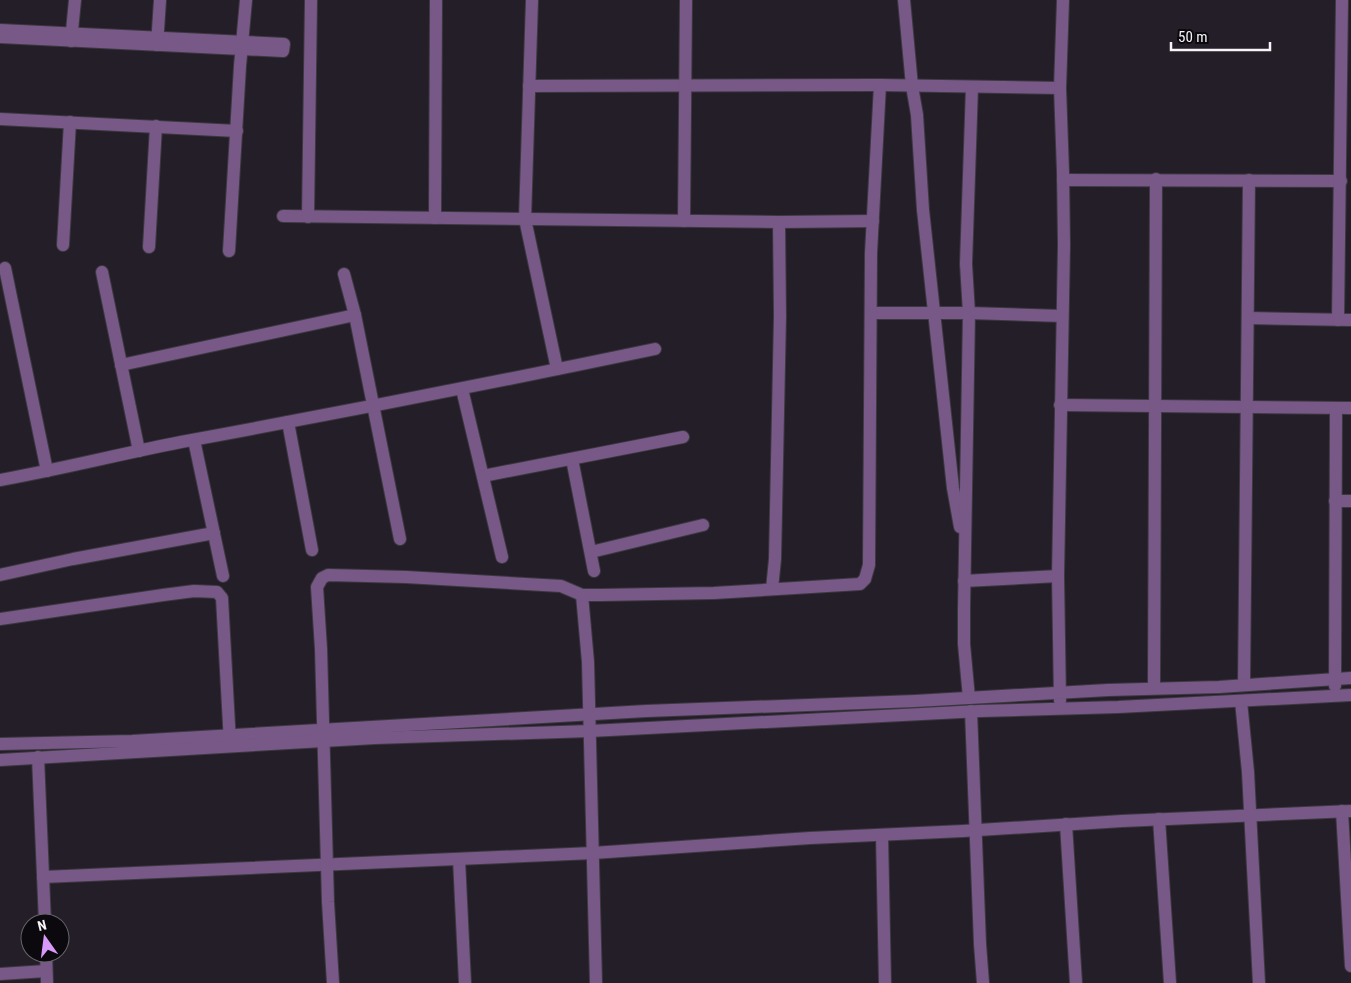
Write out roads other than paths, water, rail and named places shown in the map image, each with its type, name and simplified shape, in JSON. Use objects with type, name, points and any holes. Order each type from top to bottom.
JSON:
[{"type":"street","points":[[72,37],[75,0]]},
{"type":"street","points":[[157,41],[160,0]]},
{"type":"street","points":[[229,251],[246,0]]},
{"type":"street","points":[[308,217],[311,0]]},
{"type":"street","points":[[436,0],[436,218]]},
{"type":"street","points":[[532,0],[525,219],[557,369]]},
{"type":"street","points":[[684,221],[686,0]]},
{"type":"street","points":[[904,0],[912,86],[917,115],[923,210],[953,488],[965,557]]},
{"type":"street","points":[[1060,708],[1058,576],[1063,180],[1060,88],[1063,0]]},
{"type":"street","points":[[1248,318],[1345,320],[1341,181],[1342,0]]},
{"type":"street","points":[[0,30],[72,37]]},
{"type":"street","points":[[0,37],[72,37],[242,45]]},
{"type":"street","points":[[530,86],[880,85],[1060,88]]},
{"type":"street","points":[[333,983],[317,587],[322,578],[328,575],[406,577],[561,586],[582,595],[714,593],[860,584],[865,579],[869,564],[871,253],[880,85]]},
{"type":"street","points":[[968,698],[964,644],[969,313],[966,264],[972,87]]},
{"type":"street","points":[[0,119],[237,131]]},
{"type":"street","points":[[63,245],[70,122]]},
{"type":"street","points":[[149,247],[156,126]]},
{"type":"street","points":[[1154,688],[1156,179]]},
{"type":"street","points":[[1063,180],[1341,181]]},
{"type":"street","points":[[1244,685],[1249,180]]},
{"type":"street","points":[[282,216],[779,222],[873,221]]},
{"type":"street","points":[[772,589],[780,326],[779,222]]},
{"type":"street","points":[[5,268],[47,471]]},
{"type":"street","points":[[102,272],[139,451]]},
{"type":"street","points":[[344,274],[355,315],[400,539]]},
{"type":"street","points":[[871,313],[969,313],[1062,316]]},
{"type":"street","points":[[121,365],[355,315]]},
{"type":"street","points":[[0,480],[655,349]]},
{"type":"street","points":[[462,388],[502,557]]},
{"type":"street","points":[[1060,405],[1351,408]]},
{"type":"street","points":[[1335,696],[1336,408]]},
{"type":"street","points":[[288,422],[312,550]]},
{"type":"street","points":[[483,476],[684,437]]},
{"type":"street","points":[[194,440],[223,576]]},
{"type":"street","points":[[572,459],[594,570]]},
{"type":"street","points":[[1335,501],[1351,501]]},
{"type":"street","points":[[591,552],[703,526]]},
{"type":"street","points":[[0,575],[73,559],[214,533]]},
{"type":"street","points":[[964,581],[1058,576]]},
{"type":"street","points":[[0,619],[194,591],[217,592],[222,598],[230,741]]},
{"type":"street","points":[[582,595],[588,662],[590,715],[596,983]]},
{"type":"street","points":[[0,760],[590,715],[1244,685],[1351,678]]},
{"type":"street","points":[[324,735],[590,731],[1351,695]]},
{"type":"street","points":[[1241,701],[1248,772],[1259,983]]},
{"type":"street","points":[[971,712],[983,983]]},
{"type":"street","points":[[0,744],[230,741]]},
{"type":"street","points":[[38,757],[44,913]]},
{"type":"street","points":[[43,877],[593,853],[1066,824],[1346,811],[1351,966]]},
{"type":"street","points":[[1159,819],[1170,983]]},
{"type":"street","points":[[1066,824],[1076,983]]},
{"type":"street","points":[[882,835],[885,983]]},
{"type":"street","points":[[459,859],[465,983]]},
{"type":"street","points":[[0,974],[47,977],[46,963]]}]
